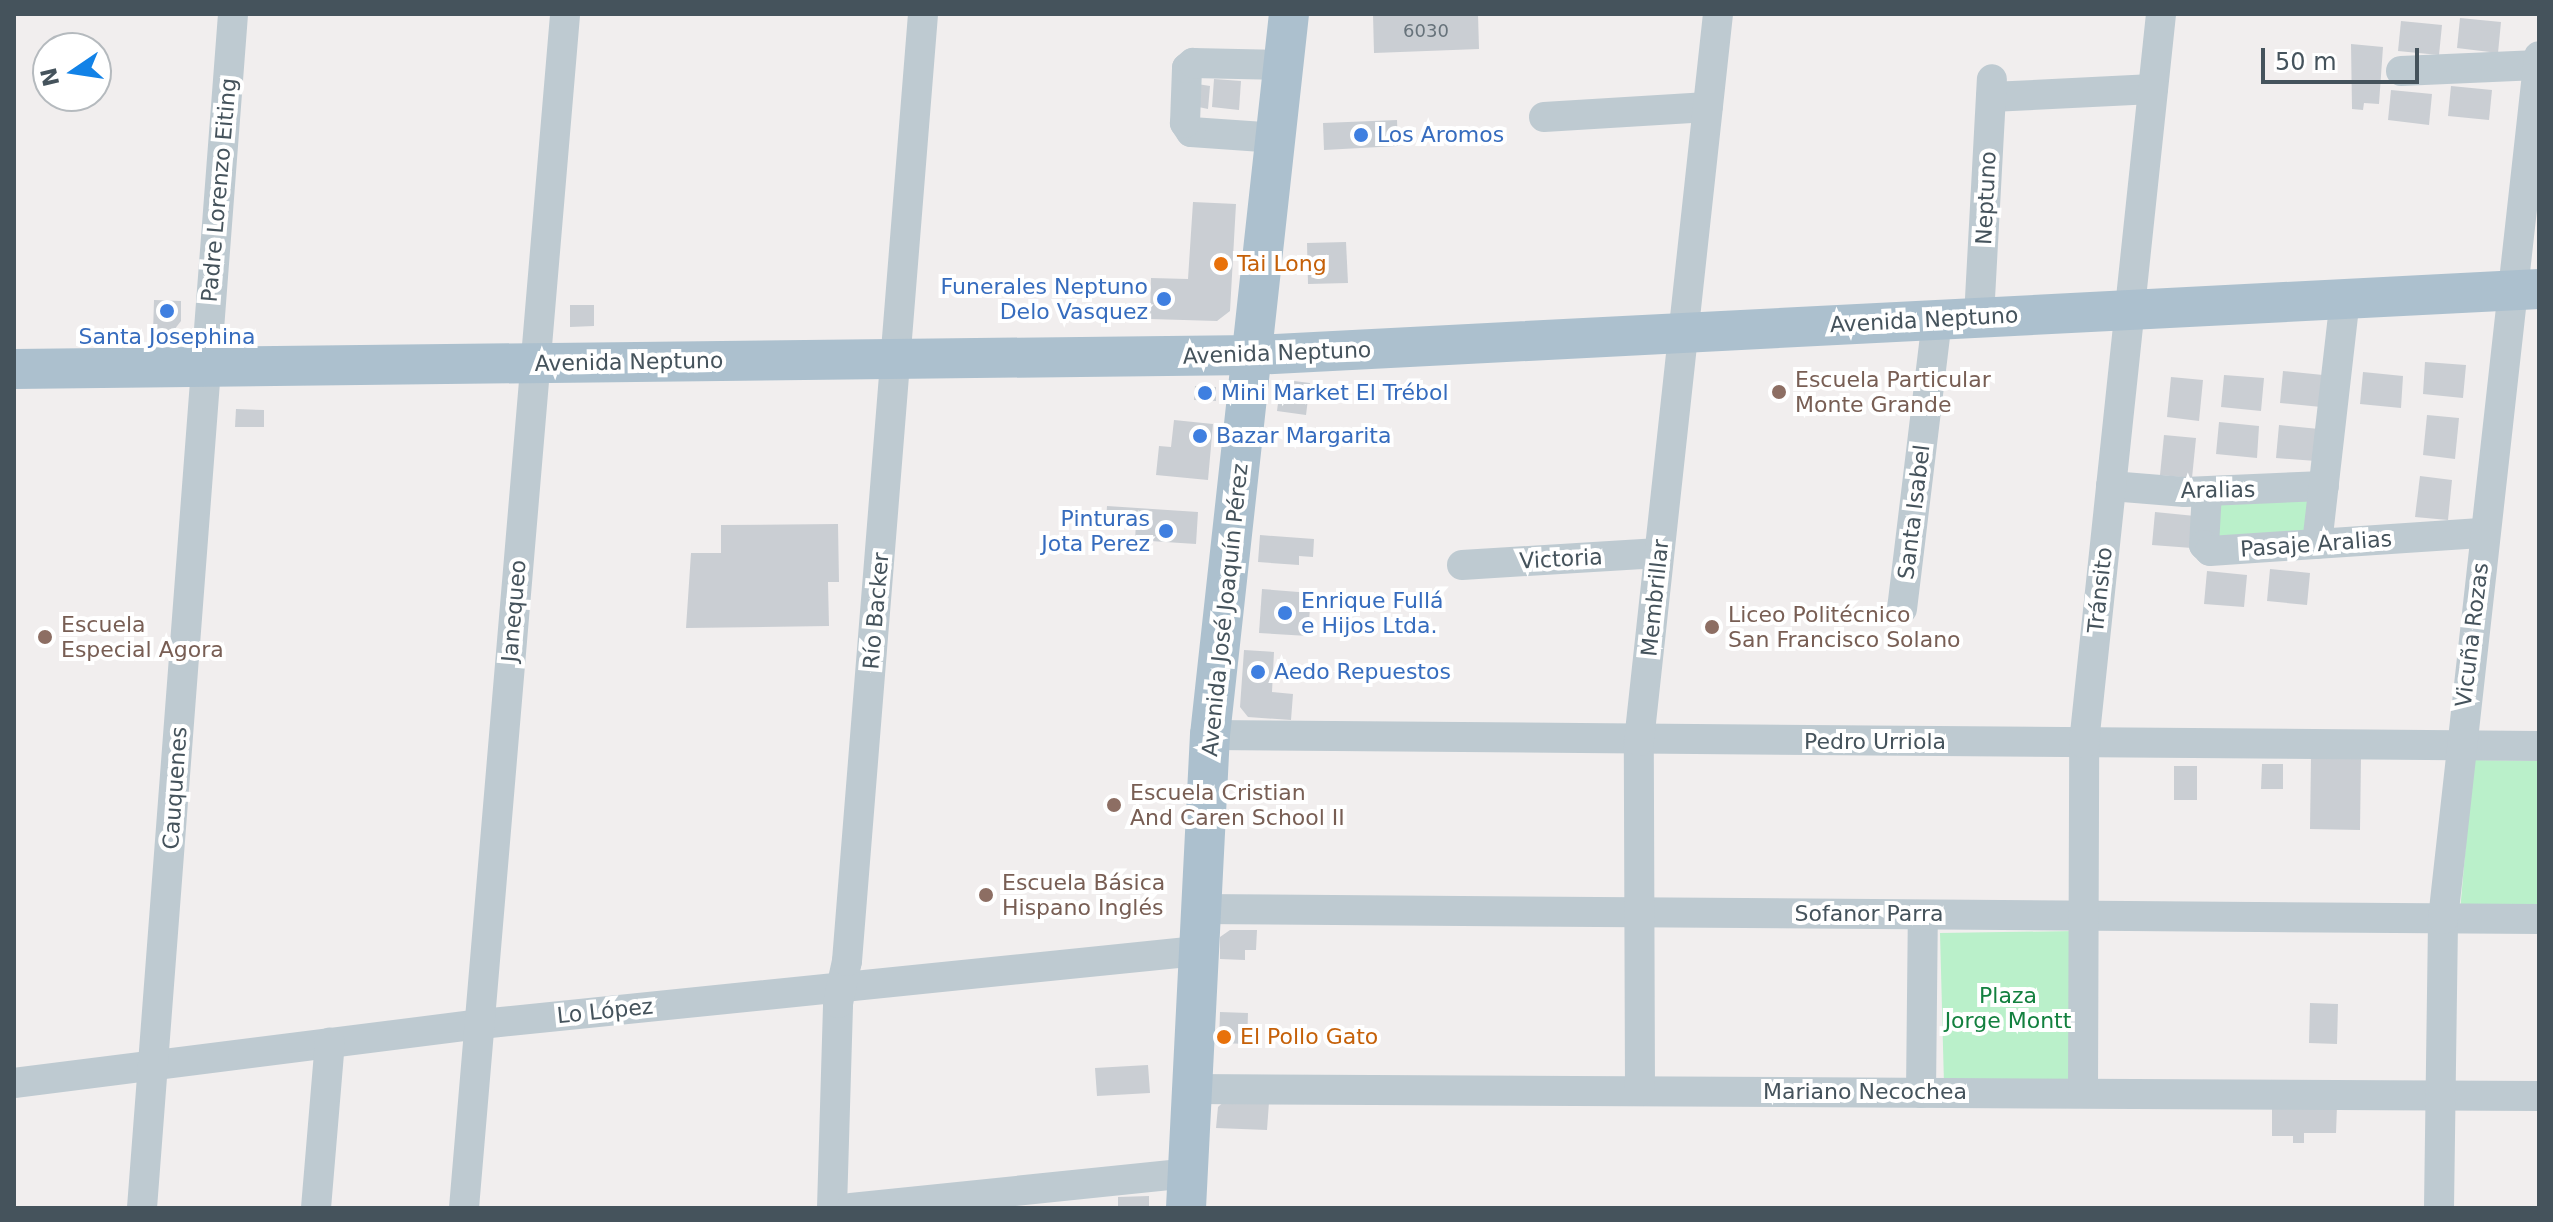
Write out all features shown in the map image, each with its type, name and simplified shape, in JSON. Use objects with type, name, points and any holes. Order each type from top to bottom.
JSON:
[{"type":"main road","name":"Avenida José Joaquín Pérez","points":[[1187,1190],[1210,735],[1289,14]]},
{"type":"main road","name":"Avenida Neptuno","points":[[14,369],[1254,355],[2526,289]]},
{"type":"street","name":"Padre Lorenzo Eiting","points":[[205,367],[233,14]]},
{"type":"street","name":"Janequeo","points":[[464,1208],[565,14]]},
{"type":"street","name":"Río Backer","points":[[832,1208],[842,986],[897,358],[923,14]]},
{"type":"street","name":"Membrillar","points":[[1640,1091],[1639,741],[1718,14]]},
{"type":"street","name":"Tránsito","points":[[2083,1093],[2084,743],[2161,14]]},
{"type":"street","name":"Vicuña Rozas","points":[[2439,1208],[2443,919],[2458,746],[2484,533],[2526,289],[2539,56]]},
{"type":"street","points":[[1277,138],[1191,132],[1185,123],[1187,68],[1193,63],[1283,65]]},
{"type":"street","points":[[2401,71],[2538,65]]},
{"type":"street","name":"Neptuno","points":[[1979,317],[1992,88],[2153,89]]},
{"type":"street","points":[[1544,117],[1708,107]]},
{"type":"street","points":[[2317,544],[2345,298]]},
{"type":"street","name":"Santa Isabel","points":[[1902,609],[1937,320]]},
{"type":"street","name":"Cauquenes","points":[[142,1208],[205,367]]},
{"type":"street","name":"Aralias","points":[[2111,486],[2207,492],[2324,486]]},
{"type":"street","name":"Pasaje Aralias","points":[[2207,492],[2204,545],[2210,551],[2484,533]]},
{"type":"street","name":"Victoria","points":[[1462,565],[1659,553]]},
{"type":"street","name":"Pedro Urriola","points":[[1210,735],[1639,741],[2539,746]]},
{"type":"street","name":"Sofanor Parra","points":[[1199,909],[2539,919]]},
{"type":"street","points":[[1921,1093],[1923,915]]},
{"type":"street","name":"Lo López","points":[[14,1083],[481,1024],[1197,951]]},
{"type":"street","points":[[316,1208],[330,1043]]},
{"type":"street","name":"Mariano Necochea","points":[[1191,1089],[2539,1096]]},
{"type":"street","points":[[851,1208],[1187,1190]]},
{"type":"green space","points":[[2315,498],[2311,540],[2214,545],[2213,502]]},
{"type":"green space","points":[[2473,760],[2539,761],[2539,913],[2460,912]]},
{"type":"green space","name":"Plaza Jorge Montt","points":[[2075,931],[2074,1082],[1944,1084],[1940,933]]},
{"type":"building","points":[[1373,14],[1478,14],[1479,49],[1374,53]]},
{"type":"building","points":[[2460,18],[2501,22],[2498,53],[2457,48]]},
{"type":"building","points":[[2401,21],[2442,25],[2439,55],[2398,51]]},
{"type":"building","points":[[2351,44],[2383,47],[2379,104],[2364,103],[2363,110],[2352,109]]},
{"type":"building","points":[[1214,79],[1241,81],[1239,110],[1212,107]]},
{"type":"building","points":[[1191,83],[1210,86],[1208,109],[1189,105]]},
{"type":"building","points":[[2451,86],[2492,90],[2489,120],[2448,116]]},
{"type":"building","points":[[2391,90],[2432,94],[2429,125],[2388,120]]},
{"type":"building","name":"Los Aromos","points":[[1397,120],[1398,146],[1324,150],[1323,123]]},
{"type":"building","points":[[1193,202],[1236,204],[1230,311],[1217,321],[1150,319],[1151,278],[1188,279]]},
{"type":"building","points":[[1346,242],[1348,283],[1308,284],[1307,243]]},
{"type":"building","name":"Santa Josephina","points":[[154,300],[181,301],[181,321],[171,334],[153,333]]},
{"type":"building","points":[[570,305],[594,305],[594,326],[570,327]]},
{"type":"building","points":[[2425,362],[2466,365],[2463,398],[2423,394]]},
{"type":"building","points":[[2283,371],[2323,375],[2321,407],[2280,403]]},
{"type":"building","points":[[2363,372],[2403,376],[2401,408],[2360,404]]},
{"type":"building","points":[[2224,375],[2264,378],[2261,411],[2221,407]]},
{"type":"building","points":[[2171,377],[2203,380],[2199,421],[2167,417]]},
{"type":"building","points":[[1294,381],[1310,383],[1306,415],[1277,411],[1280,388]]},
{"type":"building","name":"Mini Market El Trébol","points":[[1195,386],[1216,387],[1216,401],[1194,400]]},
{"type":"building","points":[[236,409],[264,410],[264,427],[235,427]]},
{"type":"building","points":[[2427,415],[2459,418],[2455,459],[2423,455]]},
{"type":"building","points":[[1174,420],[1213,424],[1208,480],[1156,475],[1159,446],[1171,447]]},
{"type":"building","points":[[2219,422],[2259,426],[2257,458],[2216,454]]},
{"type":"building","points":[[2279,425],[2319,429],[2316,461],[2276,458]]},
{"type":"building","points":[[2164,435],[2196,438],[2192,478],[2160,475]]},
{"type":"building","points":[[2420,476],[2452,480],[2448,520],[2415,517]]},
{"type":"building","name":"Pinturas Jota Perez","points":[[1107,506],[1198,512],[1196,544],[1135,540],[1136,523],[1106,521]]},
{"type":"building","points":[[2155,512],[2195,516],[2192,548],[2152,545]]},
{"type":"building","points":[[838,524],[839,582],[828,582],[829,626],[686,628],[691,553],[721,553],[721,525]]},
{"type":"building","points":[[1260,535],[1314,539],[1313,557],[1299,556],[1299,565],[1258,562]]},
{"type":"building","points":[[2270,569],[2310,573],[2307,605],[2267,601]]},
{"type":"building","points":[[2207,571],[2247,575],[2244,607],[2204,604]]},
{"type":"building","name":"Enrique Fullá e Hijos Ltda.","points":[[1262,589],[1311,593],[1308,636],[1259,633]]},
{"type":"building","name":"Aedo Repuestos","points":[[1244,650],[1274,652],[1272,692],[1293,694],[1291,720],[1248,717],[1240,707]]},
{"type":"building","points":[[2311,757],[2361,758],[2360,830],[2310,829]]},
{"type":"building","points":[[2262,764],[2283,764],[2283,789],[2261,789]]},
{"type":"building","points":[[2174,766],[2197,766],[2197,800],[2174,800]]},
{"type":"building","points":[[1230,930],[1257,930],[1256,950],[1245,950],[1245,960],[1220,959],[1220,937]]},
{"type":"building","points":[[2310,1003],[2338,1004],[2337,1044],[2309,1043]]},
{"type":"building","points":[[1220,1012],[1248,1013],[1247,1044],[1219,1043]]},
{"type":"building","points":[[1148,1065],[1150,1093],[1097,1096],[1095,1068]]},
{"type":"building","points":[[1227,1099],[1269,1102],[1267,1130],[1216,1128],[1218,1107]]},
{"type":"building","points":[[2337,1106],[2336,1133],[2304,1133],[2304,1143],[2293,1143],[2293,1136],[2272,1136],[2272,1108]]},
{"type":"building","points":[[1149,1196],[1149,1208],[1118,1208],[1118,1197]]},
{"type":"place","name":"Los Aromos","points":[[1361,135]]},
{"type":"place","name":"Tai Long","points":[[1221,264]]},
{"type":"place","name":"Funerales Neptuno Delo Vasquez","points":[[1164,299]]},
{"type":"place","name":"Santa Josephina","points":[[167,311]]},
{"type":"place","name":"Escuela Particular Monte Grande","points":[[1779,392]]},
{"type":"place","name":"Mini Market El Trébol","points":[[1205,393]]},
{"type":"place","name":"Bazar Margarita","points":[[1200,436]]},
{"type":"place","name":"Pinturas Jota Perez","points":[[1166,531]]},
{"type":"place","name":"Enrique Fullá e Hijos Ltda.","points":[[1285,613]]},
{"type":"place","name":"Liceo Politécnico San Francisco Solano","points":[[1712,627]]},
{"type":"place","name":"Escuela Especial Agora","points":[[45,637]]},
{"type":"place","name":"Aedo Repuestos","points":[[1258,672]]},
{"type":"place","name":"Escuela Cristian And Caren School II","points":[[1114,805]]},
{"type":"place","name":"Escuela Básica Hispano Inglés","points":[[986,895]]},
{"type":"place","name":"El Pollo Gato","points":[[1224,1037]]}]
